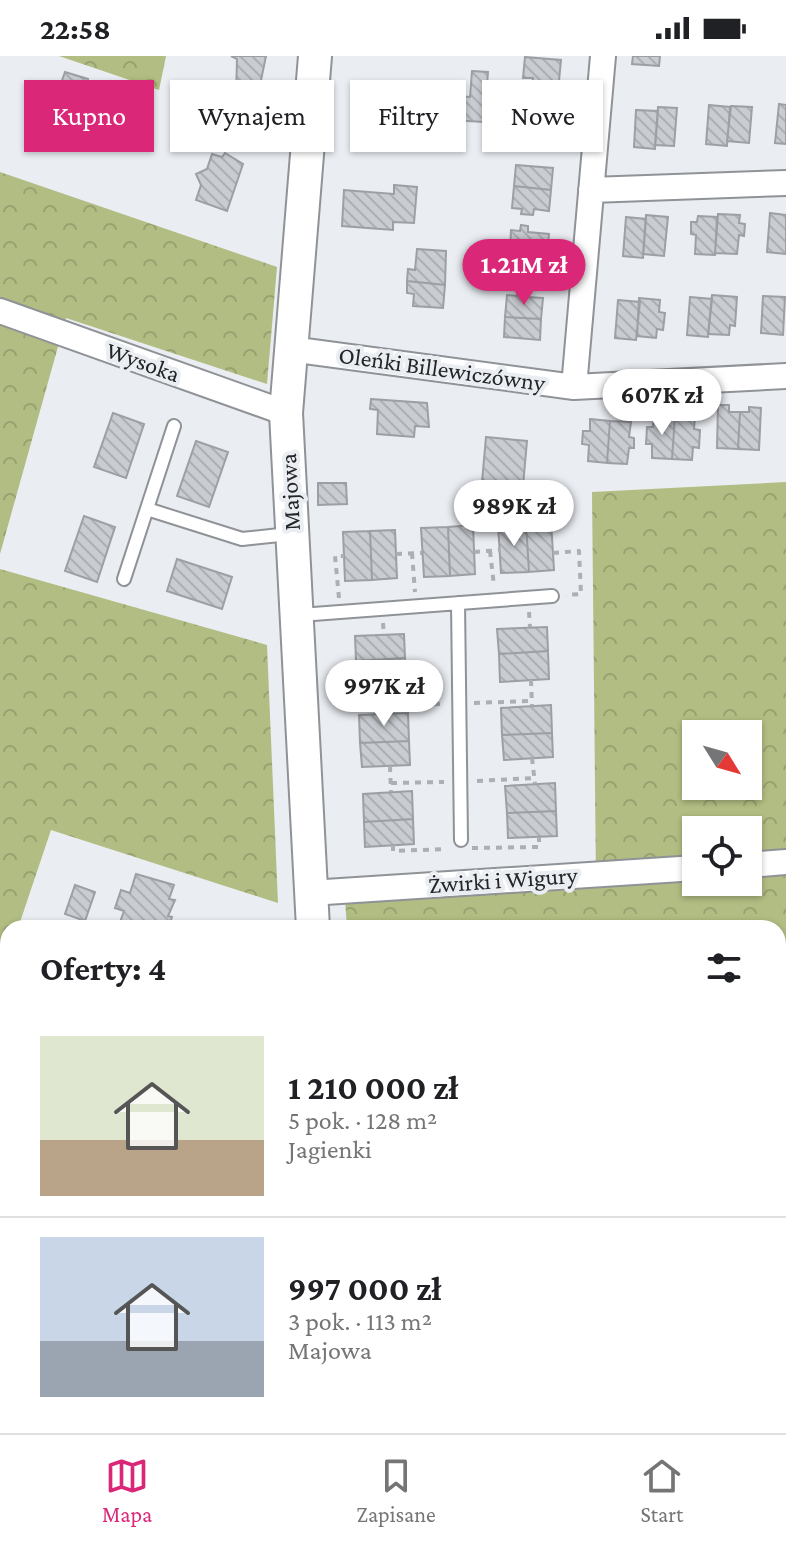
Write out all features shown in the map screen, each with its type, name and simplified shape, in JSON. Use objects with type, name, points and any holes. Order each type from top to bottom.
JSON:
[{"type":"street","name":"Majowa","points":[[312,920],[286,413],[315,56]]},
{"type":"street","points":[[574,387],[603,56]]},
{"type":"street","points":[[591,190],[786,183]]},
{"type":"street","name":"Wysoka","points":[[0,311],[286,413]]},
{"type":"street","name":"Oleńki Billewiczówny","points":[[290,349],[574,387],[786,376]]},
{"type":"street","points":[[762,864],[786,862]]},
{"type":"street","name":"Żwirki i Wigury","points":[[310,893],[682,869]]},
{"type":"lane","points":[[124,579],[174,426]]},
{"type":"lane","points":[[147,509],[242,539],[292,534]]},
{"type":"lane","points":[[297,615],[552,596]]},
{"type":"lane","points":[[458,603],[461,840]]},
{"type":"path","points":[[474,552],[500,550]]},
{"type":"path","points":[[490,551],[496,600]]},
{"type":"path","points":[[552,596],[581,594],[579,551],[553,553]]},
{"type":"path","points":[[412,553],[416,606]]},
{"type":"path","points":[[396,554],[422,553]]},
{"type":"path","points":[[340,612],[335,556],[344,556]]},
{"type":"path","points":[[531,680],[532,706]]},
{"type":"path","points":[[385,687],[386,714]]},
{"type":"path","points":[[532,758],[535,784]]},
{"type":"path","points":[[390,766],[391,792]]},
{"type":"path","points":[[393,845],[393,851],[539,847],[539,837]]},
{"type":"green space","points":[[59,56],[166,56],[159,90],[154,88],[154,80],[130,80]]},
{"type":"green space","points":[[0,172],[277,267],[267,384],[66,318],[0,554]]},
{"type":"green space","points":[[786,482],[786,920],[346,920],[345,899],[596,881],[592,492]]},
{"type":"green space","points":[[0,569],[267,645],[278,903],[51,830],[21,920],[0,920]]},
{"type":"building","points":[[231,56],[266,56],[261,80],[236,80],[237,59]]},
{"type":"building","points":[[633,56],[660,56],[659,66],[632,64]]},
{"type":"building","points":[[525,57],[561,60],[559,80],[523,78]]},
{"type":"building","points":[[472,71],[488,72],[487,80],[482,80],[482,122],[466,121],[466,97],[470,97]]},
{"type":"building","points":[[65,72],[88,79],[88,80],[62,80]]},
{"type":"building","points":[[779,104],[786,105],[786,144],[775,143]]},
{"type":"building","points":[[709,105],[730,107],[727,146],[706,144]]},
{"type":"building","points":[[731,106],[752,107],[749,143],[727,141]]},
{"type":"building","points":[[658,107],[677,108],[674,146],[655,145]]},
{"type":"building","points":[[636,110],[658,111],[655,149],[634,147]]},
{"type":"building","points":[[225,153],[243,164],[227,211],[196,200],[201,185],[196,174],[207,169],[212,154],[222,157]]},
{"type":"building","points":[[516,165],[553,168],[551,190],[514,186]]},
{"type":"building","points":[[394,185],[417,187],[414,223],[393,222],[393,230],[342,226],[344,190],[394,194]]},
{"type":"building","points":[[514,186],[551,190],[549,211],[534,209],[533,215],[521,214],[522,209],[512,208]]},
{"type":"building","points":[[770,213],[786,215],[786,254],[767,252]]},
{"type":"building","points":[[718,214],[740,215],[739,223],[745,224],[744,236],[739,235],[737,254],[715,253]]},
{"type":"building","points":[[646,215],[668,217],[664,256],[643,254]]},
{"type":"building","points":[[698,216],[717,217],[715,255],[695,254],[696,235],[691,234],[691,222],[697,222]]},
{"type":"building","points":[[626,217],[646,219],[643,258],[623,256]]},
{"type":"building","points":[[521,225],[528,226],[528,232],[549,234],[547,254],[510,251],[511,230],[520,231]]},
{"type":"building","points":[[417,249],[446,251],[445,285],[407,281],[408,269],[415,270]]},
{"type":"building","points":[[510,251],[547,254],[545,275],[529,273],[528,278],[508,271]]},
{"type":"building","points":[[407,281],[445,285],[443,308],[413,306],[414,294],[407,293]]},
{"type":"building","points":[[517,291],[527,292],[527,297],[543,298],[541,319],[505,317],[507,295],[517,296]]},
{"type":"building","points":[[712,295],[737,297],[735,326],[730,325],[729,335],[708,334]]},
{"type":"building","points":[[763,296],[785,297],[783,335],[761,333]]},
{"type":"building","points":[[690,297],[712,299],[708,337],[687,335]]},
{"type":"building","points":[[639,298],[660,300],[659,312],[665,313],[663,330],[657,329],[656,338],[637,336]]},
{"type":"building","points":[[618,300],[640,302],[636,340],[615,338]]},
{"type":"building","points":[[505,317],[541,319],[540,340],[504,337]]},
{"type":"building","points":[[371,399],[427,403],[429,427],[415,426],[414,437],[377,434],[378,410],[370,409]]},
{"type":"building","points":[[718,405],[729,405],[729,412],[740,412],[738,449],[717,448]]},
{"type":"building","points":[[749,407],[761,408],[759,450],[738,449],[740,412],[749,412]]},
{"type":"building","points":[[113,413],[144,424],[126,478],[94,467]]},
{"type":"building","points":[[654,415],[675,416],[672,459],[652,458],[652,444],[646,444],[647,427],[653,427]]},
{"type":"building","points":[[675,416],[695,417],[694,429],[700,430],[699,448],[693,447],[692,460],[672,459]]},
{"type":"building","points":[[590,419],[610,421],[607,463],[588,461],[589,445],[582,444],[583,431],[590,431]]},
{"type":"building","points":[[610,421],[631,422],[629,437],[634,438],[634,448],[629,448],[627,464],[607,463]]},
{"type":"building","points":[[486,437],[527,441],[523,486],[482,482]]},
{"type":"building","points":[[196,441],[228,452],[209,507],[177,496]]},
{"type":"building","points":[[318,483],[346,483],[347,504],[318,505]]},
{"type":"building","points":[[84,516],[115,527],[97,582],[65,571]]},
{"type":"building","points":[[551,521],[554,570],[529,572],[526,523]]},
{"type":"building","points":[[526,523],[529,572],[501,573],[498,524]]},
{"type":"building","points":[[473,525],[475,574],[450,576],[448,527]]},
{"type":"building","points":[[448,527],[450,576],[424,577],[421,528]]},
{"type":"building","points":[[395,530],[397,578],[372,580],[370,531]]},
{"type":"building","points":[[370,531],[372,580],[345,581],[343,532]]},
{"type":"building","points":[[177,559],[232,577],[222,609],[167,591]]},
{"type":"building","points":[[547,627],[548,651],[499,654],[497,629]]},
{"type":"building","points":[[404,634],[405,658],[356,661],[355,636]]},
{"type":"building","points":[[548,651],[549,679],[500,682],[499,654]]},
{"type":"building","points":[[405,658],[406,686],[358,688],[356,661]]},
{"type":"building","points":[[551,705],[552,733],[502,735],[501,708]]},
{"type":"building","points":[[408,713],[409,741],[360,743],[359,715]]},
{"type":"building","points":[[552,733],[553,757],[504,760],[502,735]]},
{"type":"building","points":[[409,741],[410,765],[362,767],[360,743]]},
{"type":"building","points":[[555,783],[556,811],[507,813],[505,786]]},
{"type":"building","points":[[412,791],[413,819],[364,822],[363,794]]},
{"type":"building","points":[[556,811],[557,836],[508,838],[507,813]]},
{"type":"building","points":[[413,819],[414,844],[365,847],[364,822]]},
{"type":"building","points":[[136,874],[174,885],[169,899],[175,900],[168,916],[172,917],[171,920],[121,920],[124,911],[115,908],[121,890],[130,893]]},
{"type":"building","points":[[75,885],[95,892],[85,920],[65,914]]}]
